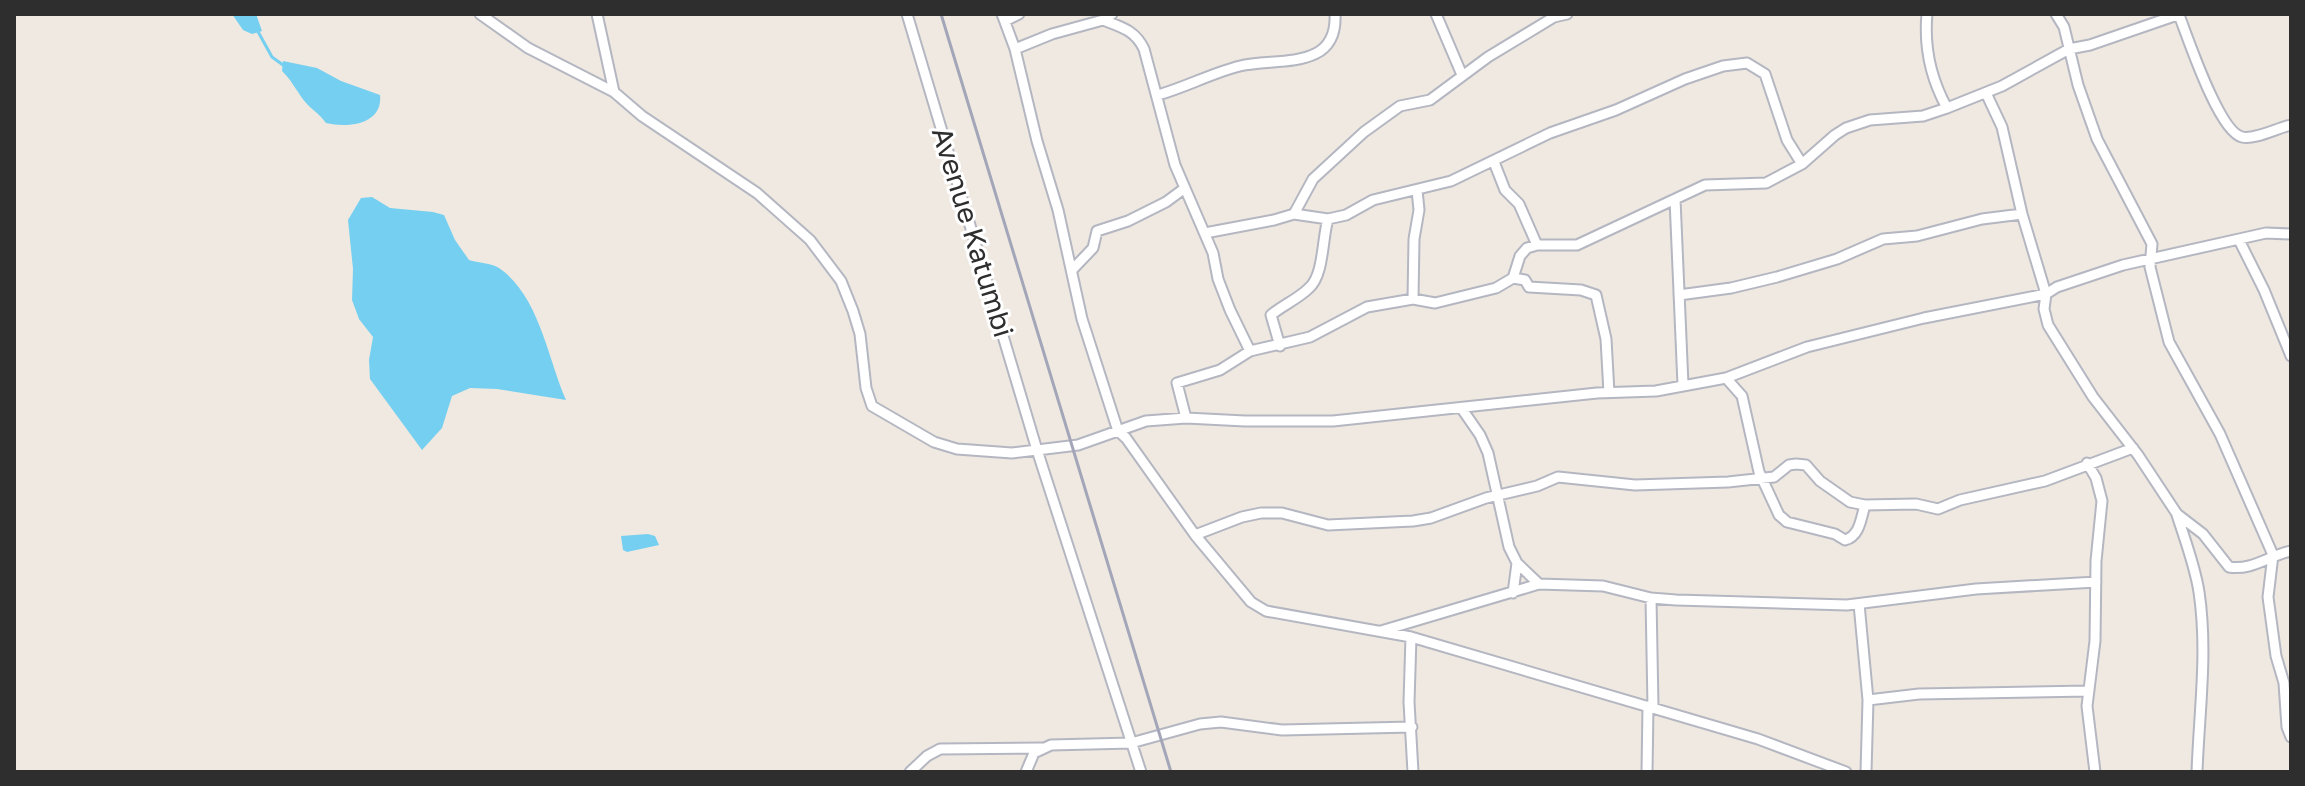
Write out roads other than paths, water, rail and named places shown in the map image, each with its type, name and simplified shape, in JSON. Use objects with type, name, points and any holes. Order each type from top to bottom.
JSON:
[{"type":"street","points":[[480,14],[528,48],[614,92],[642,116],[757,193],[810,240],[841,281],[853,311],[872,406],[934,442],[957,449],[1012,453],[1078,445],[1146,421],[1186,418],[1333,421],[1462,409],[1501,402],[1656,391],[1726,378],[1807,347],[1924,318],[2046,294],[2098,272],[2266,233],[2291,234]]},
{"type":"street","points":[[597,14],[614,92]]},
{"type":"street","name":"Avenue Katumbi","points":[[907,14],[1037,450],[1141,772]]},
{"type":"street","points":[[1019,14],[1003,17],[1015,49],[1082,319],[1118,431],[1195,535],[1251,602],[1266,611],[1411,637],[1758,739],[1846,772]]},
{"type":"street","points":[[1158,95],[1239,66],[1294,62],[1304,58],[1328,44],[1333,37],[1335,14]]},
{"type":"street","points":[[1436,14],[1462,75]]},
{"type":"street","points":[[1294,214],[1313,179],[1364,132],[1400,106],[1430,100],[1529,31],[1554,17],[1567,14]]},
{"type":"street","points":[[1927,14],[1930,66],[1947,108]]},
{"type":"street","points":[[2056,14],[2064,27],[2078,85],[2097,139],[2152,244],[2150,267],[2169,342],[2220,434],[2273,555],[2268,597],[2291,737]]},
{"type":"street","points":[[1513,278],[1520,256],[1527,248],[1577,245],[1705,185],[1766,183],[1802,164],[1846,128],[1870,120],[1923,116],[1947,108],[1986,93],[2069,49],[2090,45],[2180,14],[2198,65],[2233,134],[2246,138],[2291,125]]},
{"type":"street","points":[[1015,49],[1107,17],[1138,37],[1158,95],[1175,165],[1213,253],[1218,279],[1250,351]]},
{"type":"street","points":[[1205,233],[1294,214],[1328,219],[1346,215],[1373,200],[1464,177],[1550,133],[1616,110],[1685,79],[1723,66],[1747,63],[1765,74],[1787,140],[1802,164]]},
{"type":"street","points":[[1986,93],[2002,127],[2022,214],[2046,294],[2044,309],[2048,325],[2093,397],[2133,448],[2177,514],[2201,611],[2202,691],[2197,772]]},
{"type":"street","points":[[1494,162],[1505,190],[1526,217],[1537,245]]},
{"type":"street","points":[[1072,270],[1093,248],[1097,231],[1128,221],[1166,202],[1185,188]]},
{"type":"street","points":[[1413,299],[1414,239],[1419,210],[1417,190]]},
{"type":"street","points":[[1675,199],[1683,385]]},
{"type":"street","points":[[1679,295],[1731,288],[1777,277],[1837,259],[1883,239],[1917,236],[1982,219],[2022,214]]},
{"type":"street","points":[[1280,346],[1271,315],[1310,288],[1319,275],[1322,239],[1328,219]]},
{"type":"street","points":[[2239,240],[2291,356]]},
{"type":"street","points":[[1186,418],[1177,383],[1220,370],[1250,351],[1310,337],[1367,307],[1413,299],[1435,303],[1496,288],[1513,278],[1525,280],[1529,287],[1581,290],[1596,295],[1606,339],[1609,393]]},
{"type":"street","points":[[1726,378],[1742,396],[1763,478],[1779,515],[1787,522],[1835,534],[1845,540],[1852,538],[1858,530],[1865,505]]},
{"type":"street","points":[[1462,409],[1488,453],[1509,547],[1517,563],[1539,584]]},
{"type":"street","points":[[1195,535],[1261,513],[1282,513],[1328,525],[1413,521],[1537,486],[1558,477],[1635,485],[1774,477],[1789,465],[1806,465],[1838,494],[1865,505],[1897,503],[1938,509],[1960,500],[2045,481],[2133,448]]},
{"type":"street","points":[[2096,478],[2100,459]]},
{"type":"street","points":[[2087,463],[2096,478],[2102,501],[2095,641],[2089,691],[2089,731],[2095,772]]},
{"type":"street","points":[[2177,514],[2203,534],[2229,567],[2256,564],[2273,555],[2291,551]]},
{"type":"street","points":[[1513,593],[1517,563]]},
{"type":"street","points":[[1380,631],[1539,584],[1603,586],[1651,598],[1739,603],[1859,604],[1976,589],[2096,582]]},
{"type":"street","points":[[1647,772],[1651,598]]},
{"type":"street","points":[[1859,604],[1868,700],[1866,772]]},
{"type":"street","points":[[1411,637],[1409,702],[1413,772]]},
{"type":"street","points":[[1868,700],[1919,694],[2089,691]]},
{"type":"street","points":[[1026,772],[1034,753],[1051,745],[1131,743],[1200,724],[1221,722],[1282,730],[1412,727]]},
{"type":"street","points":[[910,772],[940,749],[1042,748]]},
{"type":"water","points":[[232,14],[256,14],[262,31],[252,34],[243,30]]},
{"type":"water","points":[[283,61],[317,68],[341,81],[380,95],[376,113],[353,124],[326,123],[305,102],[282,71]]},
{"type":"water","points":[[372,197],[390,208],[444,215],[455,240],[469,260],[496,266],[513,280],[524,294],[541,329],[566,400],[470,388],[452,396],[442,428],[422,450],[370,379],[373,337],[359,319],[352,300],[353,269],[348,220],[361,198]]},
{"type":"water","points":[[621,536],[655,536],[659,545],[627,552],[623,550]]},
{"type":"waterway","points":[[256,28],[272,57],[283,65]]},
{"type":"railway","points":[[941,14],[1171,772]]}]
